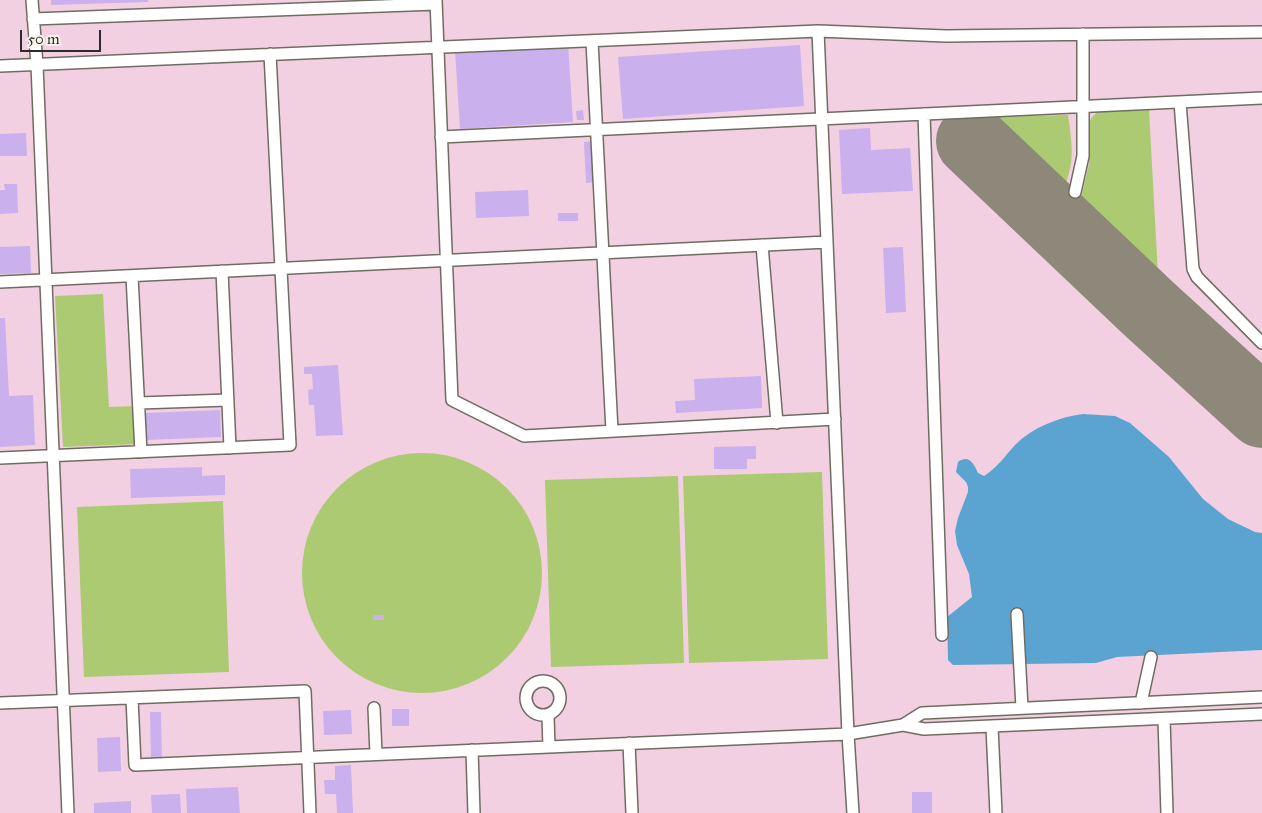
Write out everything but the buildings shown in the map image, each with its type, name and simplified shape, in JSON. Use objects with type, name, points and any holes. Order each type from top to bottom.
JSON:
[{"type":"lane","points":[[32,0],[46,280],[68,813]]},
{"type":"lane","points":[[33,19],[243,6],[436,2],[452,400],[524,436],[835,420]]},
{"type":"lane","points":[[0,66],[818,31],[946,36],[1262,32]]},
{"type":"lane","points":[[818,31],[852,813]]},
{"type":"lane","points":[[1075,192],[1083,156],[1083,34]]},
{"type":"lane","points":[[592,41],[612,432]]},
{"type":"lane","points":[[0,458],[290,445],[270,54]]},
{"type":"lane","points":[[441,137],[1262,98]]},
{"type":"lane","points":[[1180,102],[1193,269],[1197,278],[1262,343]]},
{"type":"lane","points":[[924,114],[942,634]]},
{"type":"lane","points":[[0,282],[827,242]]},
{"type":"lane","points":[[762,245],[777,422]]},
{"type":"lane","points":[[222,271],[230,448]]},
{"type":"lane","points":[[132,276],[142,452]]},
{"type":"lane","points":[[139,403],[228,400]]},
{"type":"lane","points":[[1017,614],[1022,708]]},
{"type":"lane","points":[[1141,703],[1151,657]]},
{"type":"lane","points":[[0,703],[305,691],[310,813]]},
{"type":"lane","points":[[903,725],[922,713],[1262,697]]},
{"type":"lane","points":[[132,698],[135,765],[848,734],[903,725],[924,729],[992,727],[1262,714]]},
{"type":"lane","points":[[374,708],[376,754]]},
{"type":"lane","points":[[548,716],[550,746]]},
{"type":"lane","points":[[1164,719],[1167,813]]},
{"type":"lane","points":[[992,727],[996,813]]},
{"type":"lane","points":[[629,743],[632,813]]},
{"type":"lane","points":[[472,750],[474,813]]},
{"type":"shaded area","points":[[0,0],[1262,0],[1262,813],[0,813]]},
{"type":"green space","points":[[1149,110],[1158,275],[1080,202],[1089,164],[1088,124],[1092,117],[1097,112]]},
{"type":"green space","points":[[1068,115],[1072,154],[1069,172],[1062,191],[988,117]]},
{"type":"green space","points":[[103,294],[109,407],[136,406],[138,444],[63,447],[55,296]]},
{"type":"green space","points":[[422,453],[457,458],[468,462],[489,473],[507,488],[522,506],[533,527],[537,538],[542,573],[537,608],[533,619],[522,640],[507,658],[489,673],[468,684],[457,688],[422,693],[387,688],[376,684],[355,673],[337,658],[322,640],[311,619],[307,608],[302,573],[307,538],[311,527],[322,506],[337,488],[355,473],[376,462],[387,458]]},
{"type":"green space","points":[[822,472],[828,659],[689,663],[683,476]]},
{"type":"green space","points":[[678,476],[684,663],[551,667],[545,480]]},
{"type":"green space","points":[[223,501],[229,672],[84,677],[77,507]]},
{"type":"water","points":[[1083,414],[1115,416],[1130,423],[1169,457],[1203,499],[1228,519],[1255,532],[1262,533],[1262,650],[1117,657],[1096,663],[953,665],[948,660],[947,617],[972,597],[969,574],[957,545],[955,531],[968,492],[966,482],[956,472],[958,462],[965,459],[971,461],[978,473],[984,476],[997,466],[1015,445],[1030,433],[1056,420]]},
{"type":"runway","points":[[972,141],[1148,308],[1262,412]]}]
